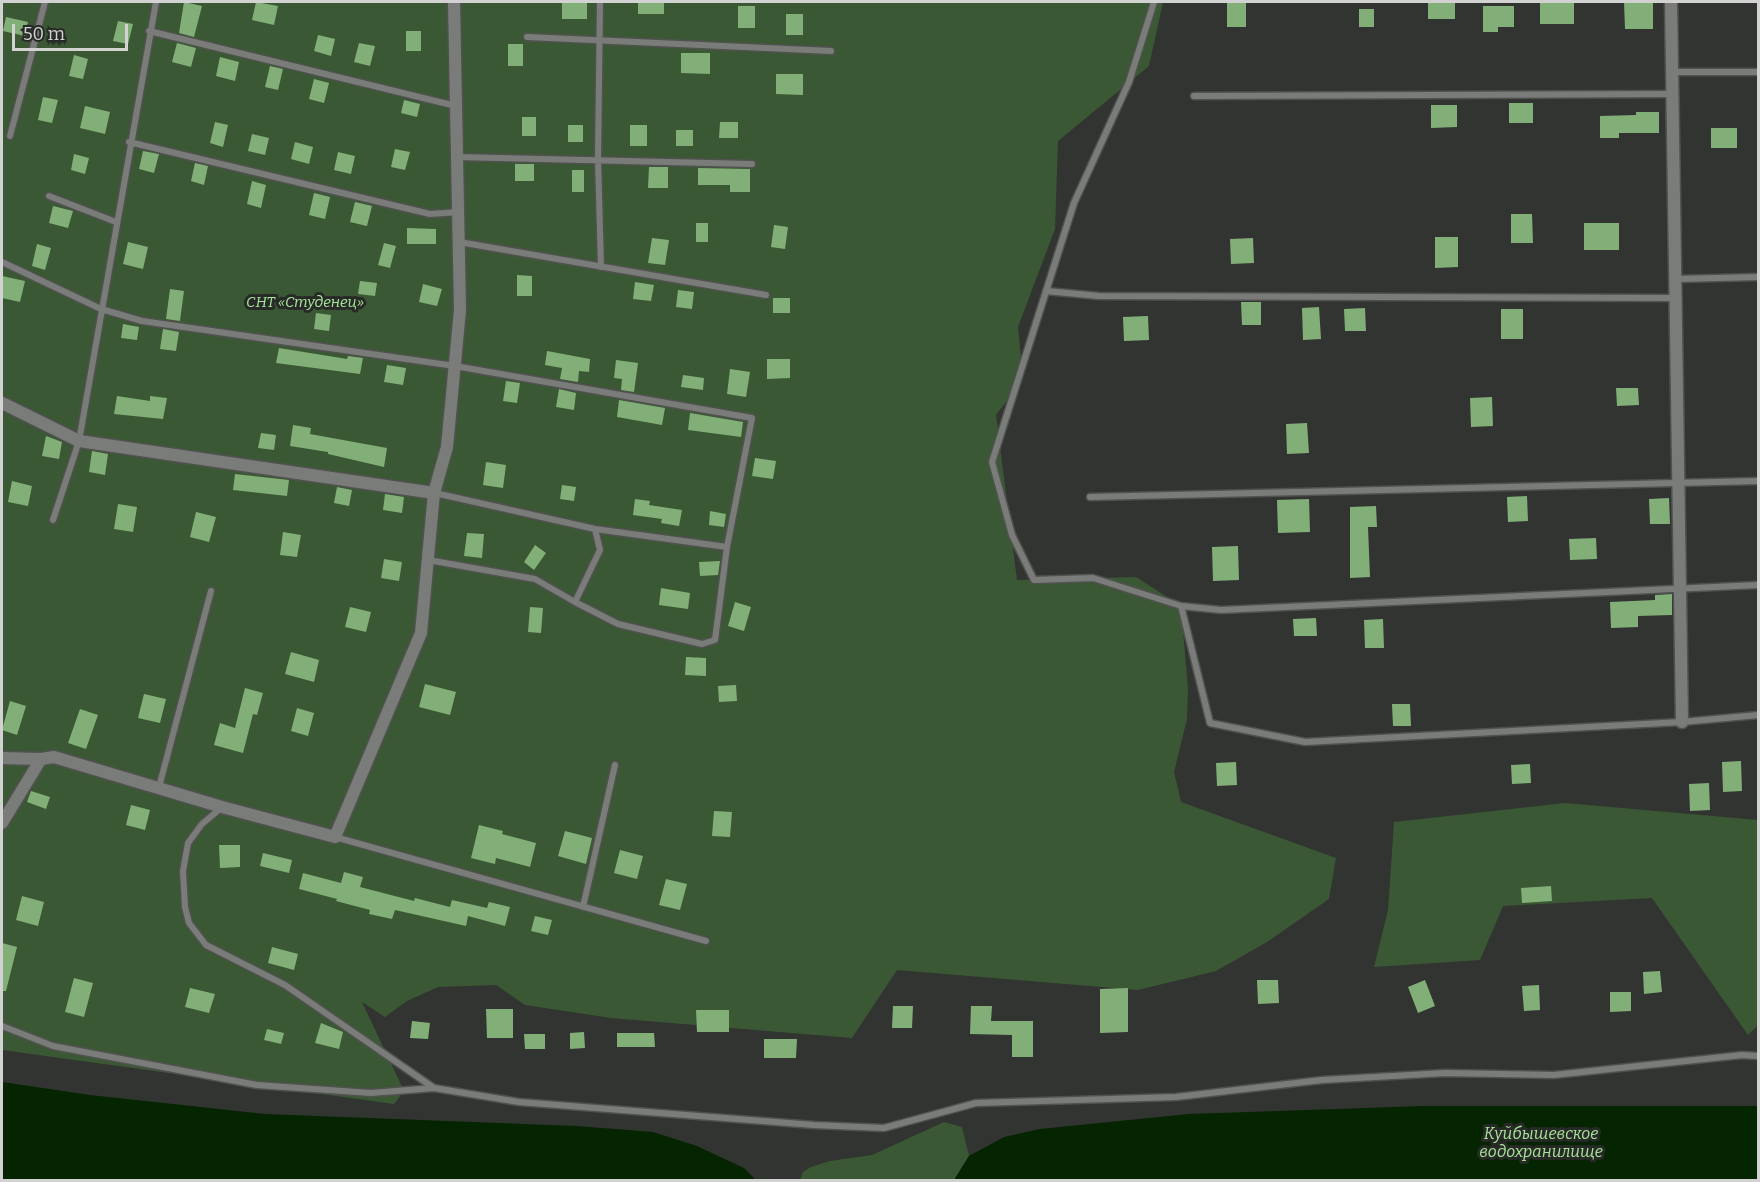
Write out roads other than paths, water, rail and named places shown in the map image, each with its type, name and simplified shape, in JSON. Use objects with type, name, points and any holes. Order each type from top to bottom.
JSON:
[{"type":"street","points":[[2,758],[54,757],[222,807],[335,837],[421,633],[434,492],[447,447],[460,310],[454,2]]},
{"type":"street","points":[[1671,2],[1682,722]]},
{"type":"street","points":[[2,403],[79,441],[434,492]]},
{"type":"street","points":[[2,823],[41,759]]},
{"type":"lane","points":[[10,136],[45,2]]},
{"type":"lane","points":[[53,520],[79,441],[129,142],[156,2]]},
{"type":"lane","points":[[600,2],[598,159],[602,267]]},
{"type":"lane","points":[[1154,2],[1130,82],[1074,203],[992,462],[1012,535],[1034,580],[1093,578],[1181,606],[1221,610],[1758,585]]},
{"type":"lane","points":[[149,31],[456,106]]},
{"type":"lane","points":[[527,37],[831,51]]},
{"type":"lane","points":[[1672,72],[1758,72]]},
{"type":"lane","points":[[1194,96],[1672,94]]},
{"type":"lane","points":[[129,142],[430,214],[459,212]]},
{"type":"lane","points":[[457,157],[752,164]]},
{"type":"lane","points":[[49,196],[116,222]]},
{"type":"lane","points":[[459,242],[766,295]]},
{"type":"lane","points":[[2,262],[101,309],[142,321],[455,366],[752,418],[727,547],[715,640],[702,644],[618,624],[535,579],[428,560]]},
{"type":"lane","points":[[1675,279],[1758,277]]},
{"type":"lane","points":[[1046,291],[1099,296],[1675,297]]},
{"type":"lane","points":[[1090,497],[1758,481]]},
{"type":"lane","points":[[434,492],[595,529],[727,547]]},
{"type":"lane","points":[[575,602],[600,550],[595,529]]},
{"type":"lane","points":[[159,787],[211,591]]},
{"type":"lane","points":[[1181,606],[1210,723],[1305,742],[1682,722],[1758,715]]},
{"type":"lane","points":[[583,907],[615,765]]},
{"type":"lane","points":[[222,807],[202,824],[188,843],[183,871],[184,907],[189,923],[206,945],[285,984],[434,1088]]},
{"type":"lane","points":[[335,837],[706,941]]},
{"type":"lane","points":[[2,1026],[53,1046],[257,1085],[371,1093],[434,1088],[519,1102],[814,1125],[884,1128],[976,1103],[1176,1097],[1322,1080],[1445,1073],[1554,1075],[1742,1055],[1758,1056]]},
{"type":"water","points":[[2,1082],[90,1095],[265,1114],[577,1126],[653,1132],[697,1146],[744,1168],[756,1180],[2,1180]]},
{"type":"water","name":"Куйбышевское водохранилище","points":[[1424,1106],[1758,1106],[1758,1180],[954,1180],[969,1156],[1004,1137],[1040,1129],[1189,1114]]},
{"type":"park label","name":"СНТ «Студенец»","points":[[305,303]]}]
